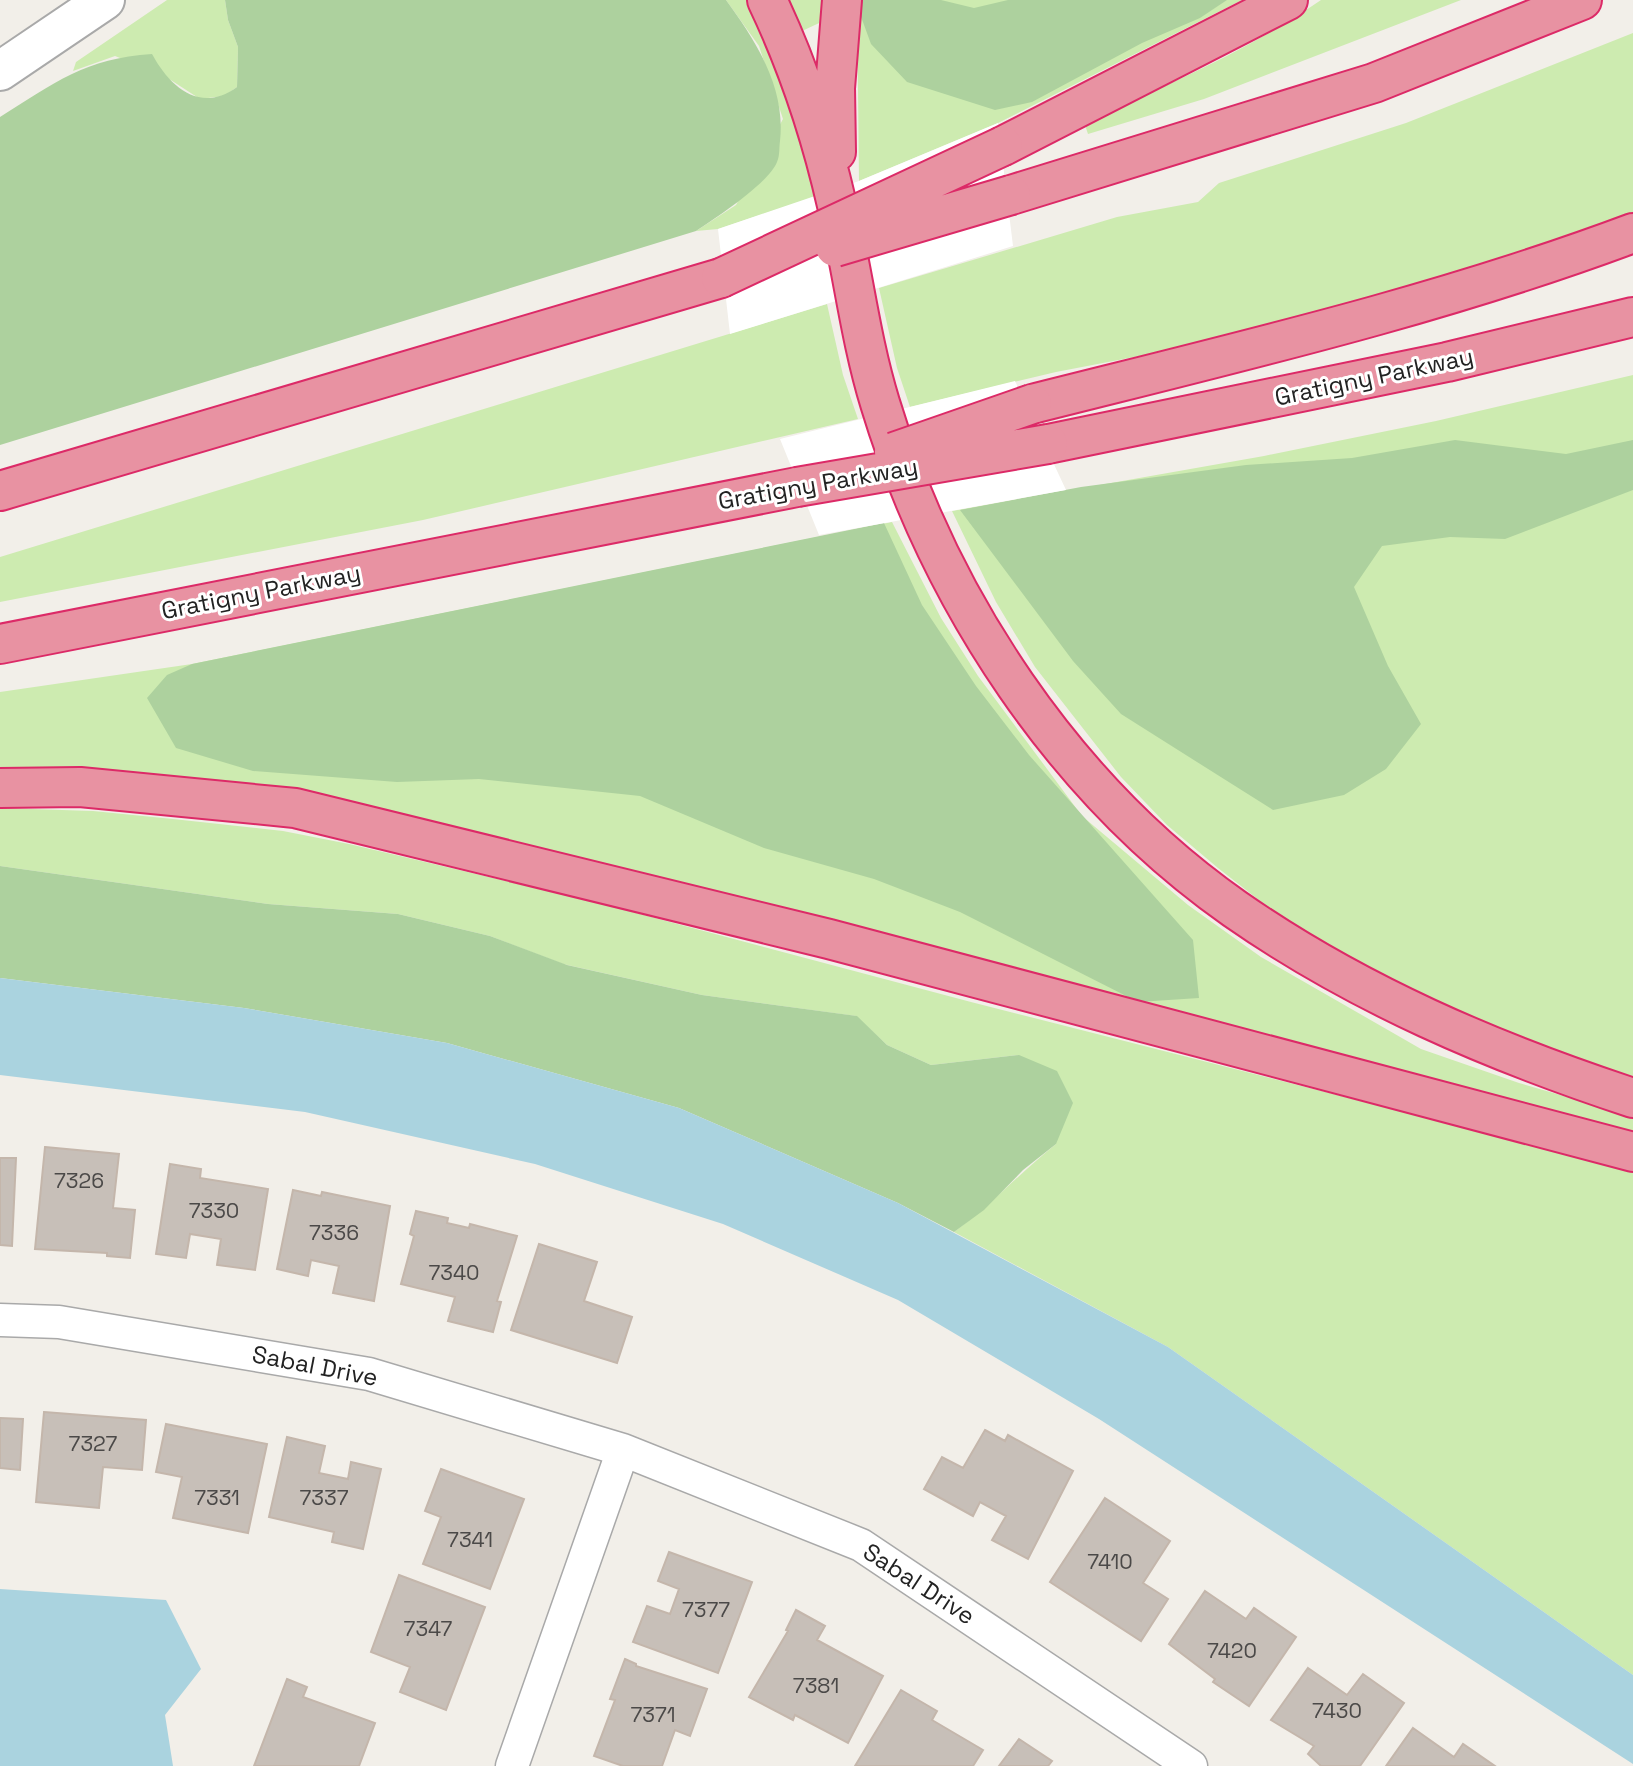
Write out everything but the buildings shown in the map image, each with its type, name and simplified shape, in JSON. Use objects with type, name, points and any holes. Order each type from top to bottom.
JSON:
[{"type":"highway","points":[[767,0],[802,84],[838,207],[868,363],[898,456],[946,567],[982,631],[1029,703],[1097,787],[1187,871],[1234,908],[1340,974],[1462,1035],[1633,1098]]},
{"type":"highway","points":[[838,207],[835,88],[842,0]]},
{"type":"highway","points":[[722,278],[1003,146],[1288,0]]},
{"type":"highway","points":[[0,491],[1011,195],[1374,83],[1582,0]]},
{"type":"highway","points":[[797,487],[1032,404],[1254,348],[1460,291],[1633,233]]},
{"type":"highway","name":"Gratigny Parkway","points":[[0,643],[797,487],[1048,443],[1422,368],[1633,317]]},
{"type":"highway","points":[[0,788],[80,787],[295,808],[829,939],[1633,1152]]},
{"type":"street","points":[[0,71],[105,0]]},
{"type":"street","name":"Sabal Drive","points":[[0,1320],[59,1322],[369,1374],[623,1450],[861,1545],[1191,1766]]},
{"type":"street","points":[[512,1766],[623,1450]]},
{"type":"green space","points":[[167,0],[225,0],[228,20],[238,47],[237,87],[224,96],[200,99],[163,75],[115,56],[73,71],[76,62]]},
{"type":"green space","points":[[225,0],[726,0],[758,49],[773,84],[781,121],[778,160],[753,190],[696,231],[0,445],[0,117],[72,74],[129,56],[152,54],[168,77],[187,93],[211,98],[223,95],[237,87],[238,47],[228,20]]},
{"type":"green space","points":[[726,0],[750,0],[789,86],[815,197],[718,229],[696,231],[736,205],[783,119],[759,46]]},
{"type":"green space","points":[[786,0],[830,0],[830,18],[802,31]]},
{"type":"green space","points":[[857,0],[1242,0],[998,123],[859,181]]},
{"type":"green space","points":[[861,0],[941,0],[974,8],[1008,0],[1227,0],[1200,18],[1142,43],[1032,102],[995,110],[907,82],[871,44],[856,3]]},
{"type":"green space","points":[[1321,0],[1461,0],[1204,99],[1088,134],[1084,122],[1236,51]]},
{"type":"green space","points":[[1633,33],[1633,220],[1254,334],[1056,372],[910,407],[897,368],[879,288],[1117,217],[1198,202],[1219,183],[1406,123]]},
{"type":"green space","points":[[827,304],[843,375],[858,419],[423,520],[0,602],[0,557]]},
{"type":"green space","points":[[1633,375],[1633,1083],[1482,1031],[1296,929],[1218,868],[1167,825],[1121,777],[1035,667],[996,602],[952,511],[1264,456],[1436,421]]},
{"type":"green space","points":[[1455,440],[1566,454],[1633,440],[1633,490],[1505,539],[1450,537],[1382,546],[1354,587],[1388,666],[1421,724],[1386,769],[1344,795],[1273,810],[1121,714],[1073,661],[960,510],[1081,487],[1246,465],[1352,458]]},
{"type":"green space","points":[[892,522],[941,618],[978,676],[1082,816],[1188,905],[1261,957],[1421,1049],[1519,1083],[1633,1116],[1633,1140],[419,823],[0,777],[0,692],[192,664]]},
{"type":"green space","points":[[884,523],[922,605],[976,686],[1029,755],[1193,940],[1199,998],[1138,1002],[960,912],[874,879],[764,848],[640,796],[479,779],[397,782],[253,771],[176,748],[147,698],[167,675],[192,664]]},
{"type":"green space","points":[[0,808],[93,811],[173,819],[283,831],[349,844],[591,901],[971,1002],[1633,1170],[1633,1675],[1168,1347],[954,1232],[1056,1144],[1018,1055],[931,1065],[887,1045],[856,1016],[702,995],[563,964],[490,936],[398,914],[268,904],[0,866]]},
{"type":"green space","points":[[0,866],[268,904],[398,914],[490,936],[567,965],[702,995],[857,1016],[887,1045],[931,1065],[1019,1055],[1057,1071],[1073,1103],[1056,1144],[1023,1170],[984,1210],[954,1232],[898,1203],[679,1108],[447,1043],[244,1008],[0,978]]},
{"type":"water","points":[[0,978],[244,1008],[447,1043],[679,1108],[898,1203],[1168,1347],[1633,1675],[1633,1764],[1099,1419],[898,1300],[723,1224],[535,1164],[305,1112],[0,1075]]},
{"type":"water","points":[[0,1589],[166,1600],[201,1669],[165,1715],[173,1766],[0,1766]]},
{"type":"pier","points":[[998,123],[1013,246],[730,334],[718,229],[859,181]]},
{"type":"pier","points":[[1015,381],[1066,490],[819,535],[780,439]]}]
